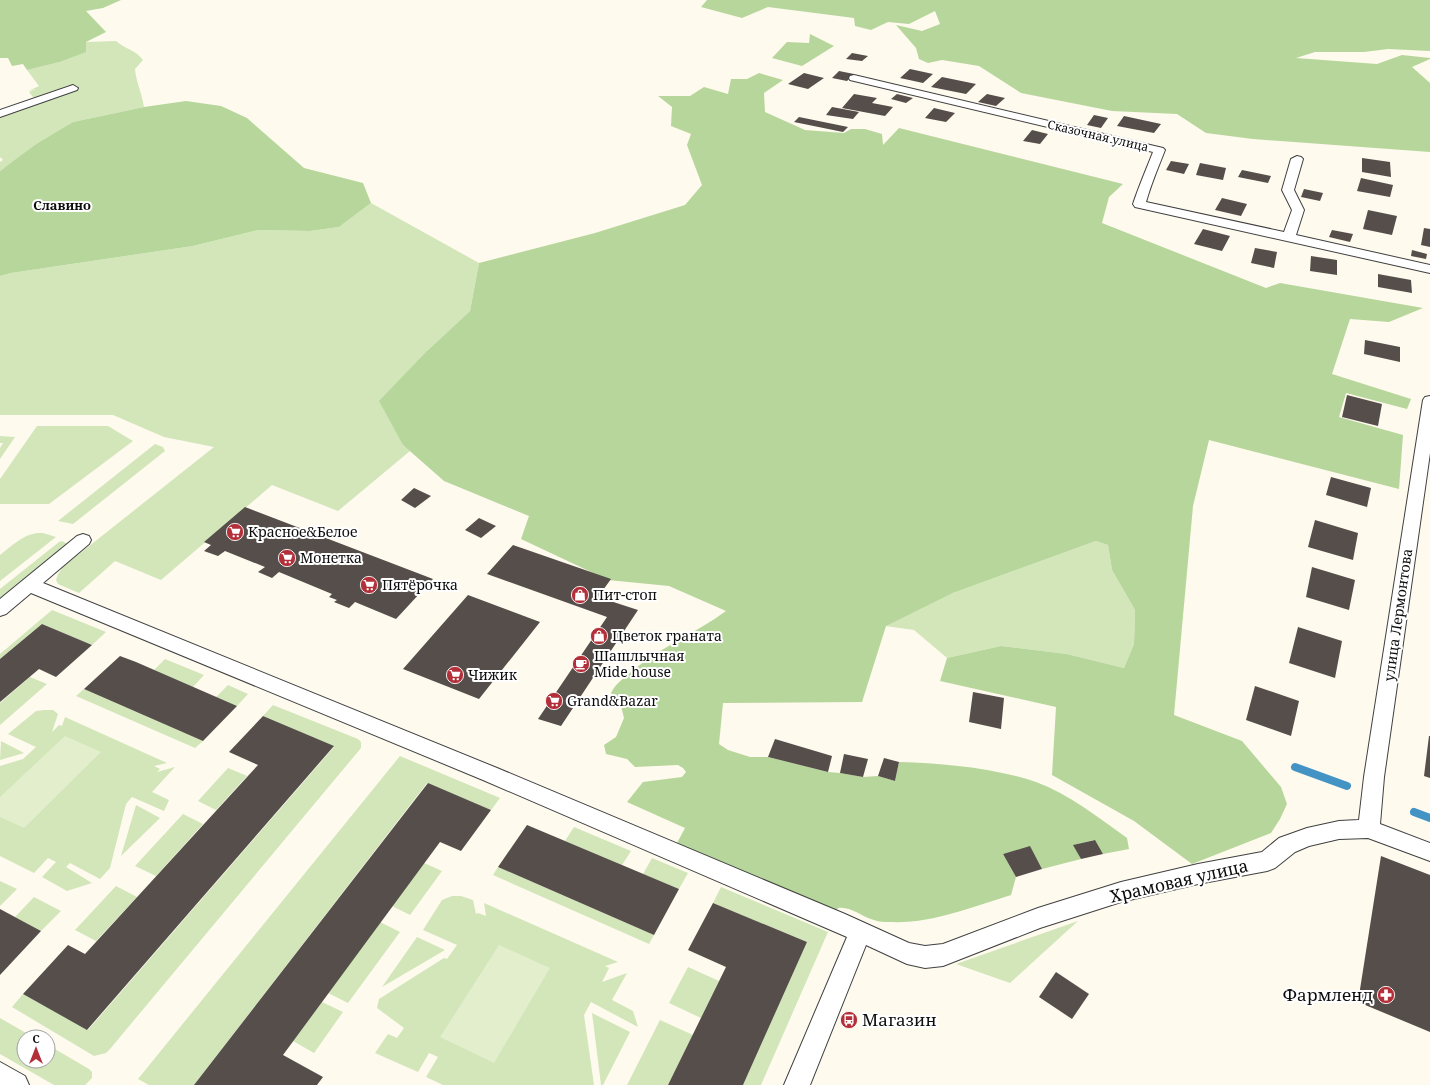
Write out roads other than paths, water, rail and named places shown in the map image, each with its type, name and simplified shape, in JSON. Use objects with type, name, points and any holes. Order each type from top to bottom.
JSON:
[{"type":"street","name":"Сказочная улица","points":[[854,78],[1159,150],[1152,170],[1147,178],[1139,204],[1430,270]]},
{"type":"street","points":[[0,114],[73,88]]},
{"type":"street","points":[[1289,237],[1298,210],[1288,190],[1297,159]]},
{"type":"street","name":"улица Лермонтова","points":[[1368,829],[1371,816],[1374,777],[1430,400]]},
{"type":"street","points":[[0,609],[83,540]]},
{"type":"street","points":[[30,585],[490,774],[860,932],[797,1085]]},
{"type":"street","name":"Храмовая улица","points":[[860,932],[907,953],[925,957],[943,955],[1038,918],[1121,892],[1198,874],[1267,861],[1287,845],[1307,837],[1338,830],[1368,829],[1430,852]]},
{"type":"street","points":[[0,1075],[16,1085]]},
{"type":"waterway","points":[[1295,767],[1347,786]]},
{"type":"waterway","points":[[1414,812],[1430,818]]},
{"type":"place","name":"Красное&Белое","points":[[235,532]]},
{"type":"place","name":"Монетка","points":[[287,558]]},
{"type":"place","name":"Пятёрочка","points":[[369,585]]},
{"type":"place","name":"Пит-стоп","points":[[580,595]]},
{"type":"place","name":"Цветок граната","points":[[599,636]]},
{"type":"place","name":"Шашлычная Mide house","points":[[581,664]]},
{"type":"place","name":"Чижик","points":[[455,675]]},
{"type":"place","name":"Grand&Bazar","points":[[554,701]]},
{"type":"place","name":"Фармленд","points":[[1386,995]]},
{"type":"place","name":"Магазин","points":[[849,1020]]},
{"type":"district","name":"Славино","points":[[62,205]]}]
